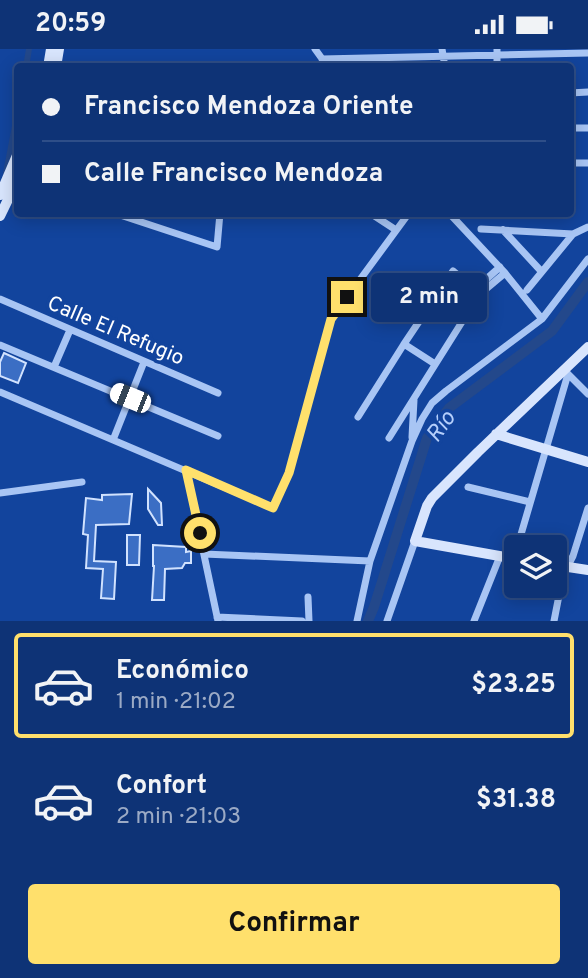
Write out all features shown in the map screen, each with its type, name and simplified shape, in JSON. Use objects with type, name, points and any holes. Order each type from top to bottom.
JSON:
[{"type":"street","points":[[315,49],[325,63]]},
{"type":"street","points":[[345,49],[345,58]]},
{"type":"street","points":[[322,59],[395,53],[446,56],[497,52],[588,53]]},
{"type":"street","points":[[0,195],[14,162]]},
{"type":"street","points":[[1,213],[14,187]]},
{"type":"street","points":[[126,217],[217,247],[220,217]]},
{"type":"street","points":[[376,217],[396,230]]},
{"type":"street","points":[[0,391],[273,508],[289,473],[331,319],[406,217]]},
{"type":"street","points":[[453,217],[502,270],[542,319]]},
{"type":"street","points":[[527,290],[573,234],[588,227]]},
{"type":"street","points":[[481,229],[573,234]]},
{"type":"street","points":[[502,230],[541,271]]},
{"type":"street","points":[[357,621],[370,561],[412,441],[432,403],[542,319],[588,259]]},
{"type":"street","points":[[388,438],[414,400],[478,292],[502,270]]},
{"type":"street","points":[[358,417],[453,271],[478,292]]},
{"type":"street","name":"Calle El Refugio","points":[[0,299],[218,393]]},
{"type":"street","points":[[54,367],[70,330]]},
{"type":"street","points":[[404,344],[435,364]]},
{"type":"street","points":[[0,345],[218,436]]},
{"type":"street","points":[[387,621],[432,498],[566,372],[588,347]]},
{"type":"street","points":[[113,440],[144,362]]},
{"type":"street","points":[[566,372],[588,394]]},
{"type":"street","points":[[521,535],[566,372]]},
{"type":"street","points":[[578,383],[588,385]]},
{"type":"street","points":[[412,441],[414,400]]},
{"type":"street","points":[[496,435],[588,462]]},
{"type":"street","points":[[186,470],[218,619],[302,621]]},
{"type":"street","points":[[0,493],[82,482]]},
{"type":"street","points":[[468,487],[530,502]]},
{"type":"street","points":[[554,621],[563,575],[576,549],[588,508]]},
{"type":"street","points":[[415,541],[504,556]]},
{"type":"street","points":[[204,554],[370,561]]},
{"type":"street","points":[[474,621],[500,556]]},
{"type":"street","points":[[568,567],[588,570]]},
{"type":"street","points":[[309,597],[309,621]]},
{"type":"building","points":[[4,353],[26,363],[18,383],[0,376],[0,362]]},
{"type":"building","points":[[148,489],[161,503],[162,525],[158,525],[148,509]]},
{"type":"building","points":[[132,494],[129,524],[96,525],[94,561],[116,562],[114,599],[101,598],[103,569],[86,568],[88,535],[83,534],[86,498],[102,500],[102,495]]},
{"type":"building","points":[[127,535],[140,535],[139,565],[127,565]]},
{"type":"building","points":[[153,545],[186,547],[186,552],[191,551],[191,563],[185,563],[182,568],[165,569],[164,600],[152,600]]},
{"type":"waterway","points":[[27,63],[29,49]]},
{"type":"waterway","points":[[6,173],[14,131]]},
{"type":"waterway","name":"Río","points":[[368,621],[427,438],[449,408],[552,331],[588,282]]},
{"type":"route","points":[[200,533],[186,470],[273,508],[289,473],[331,319],[347,297]]}]
